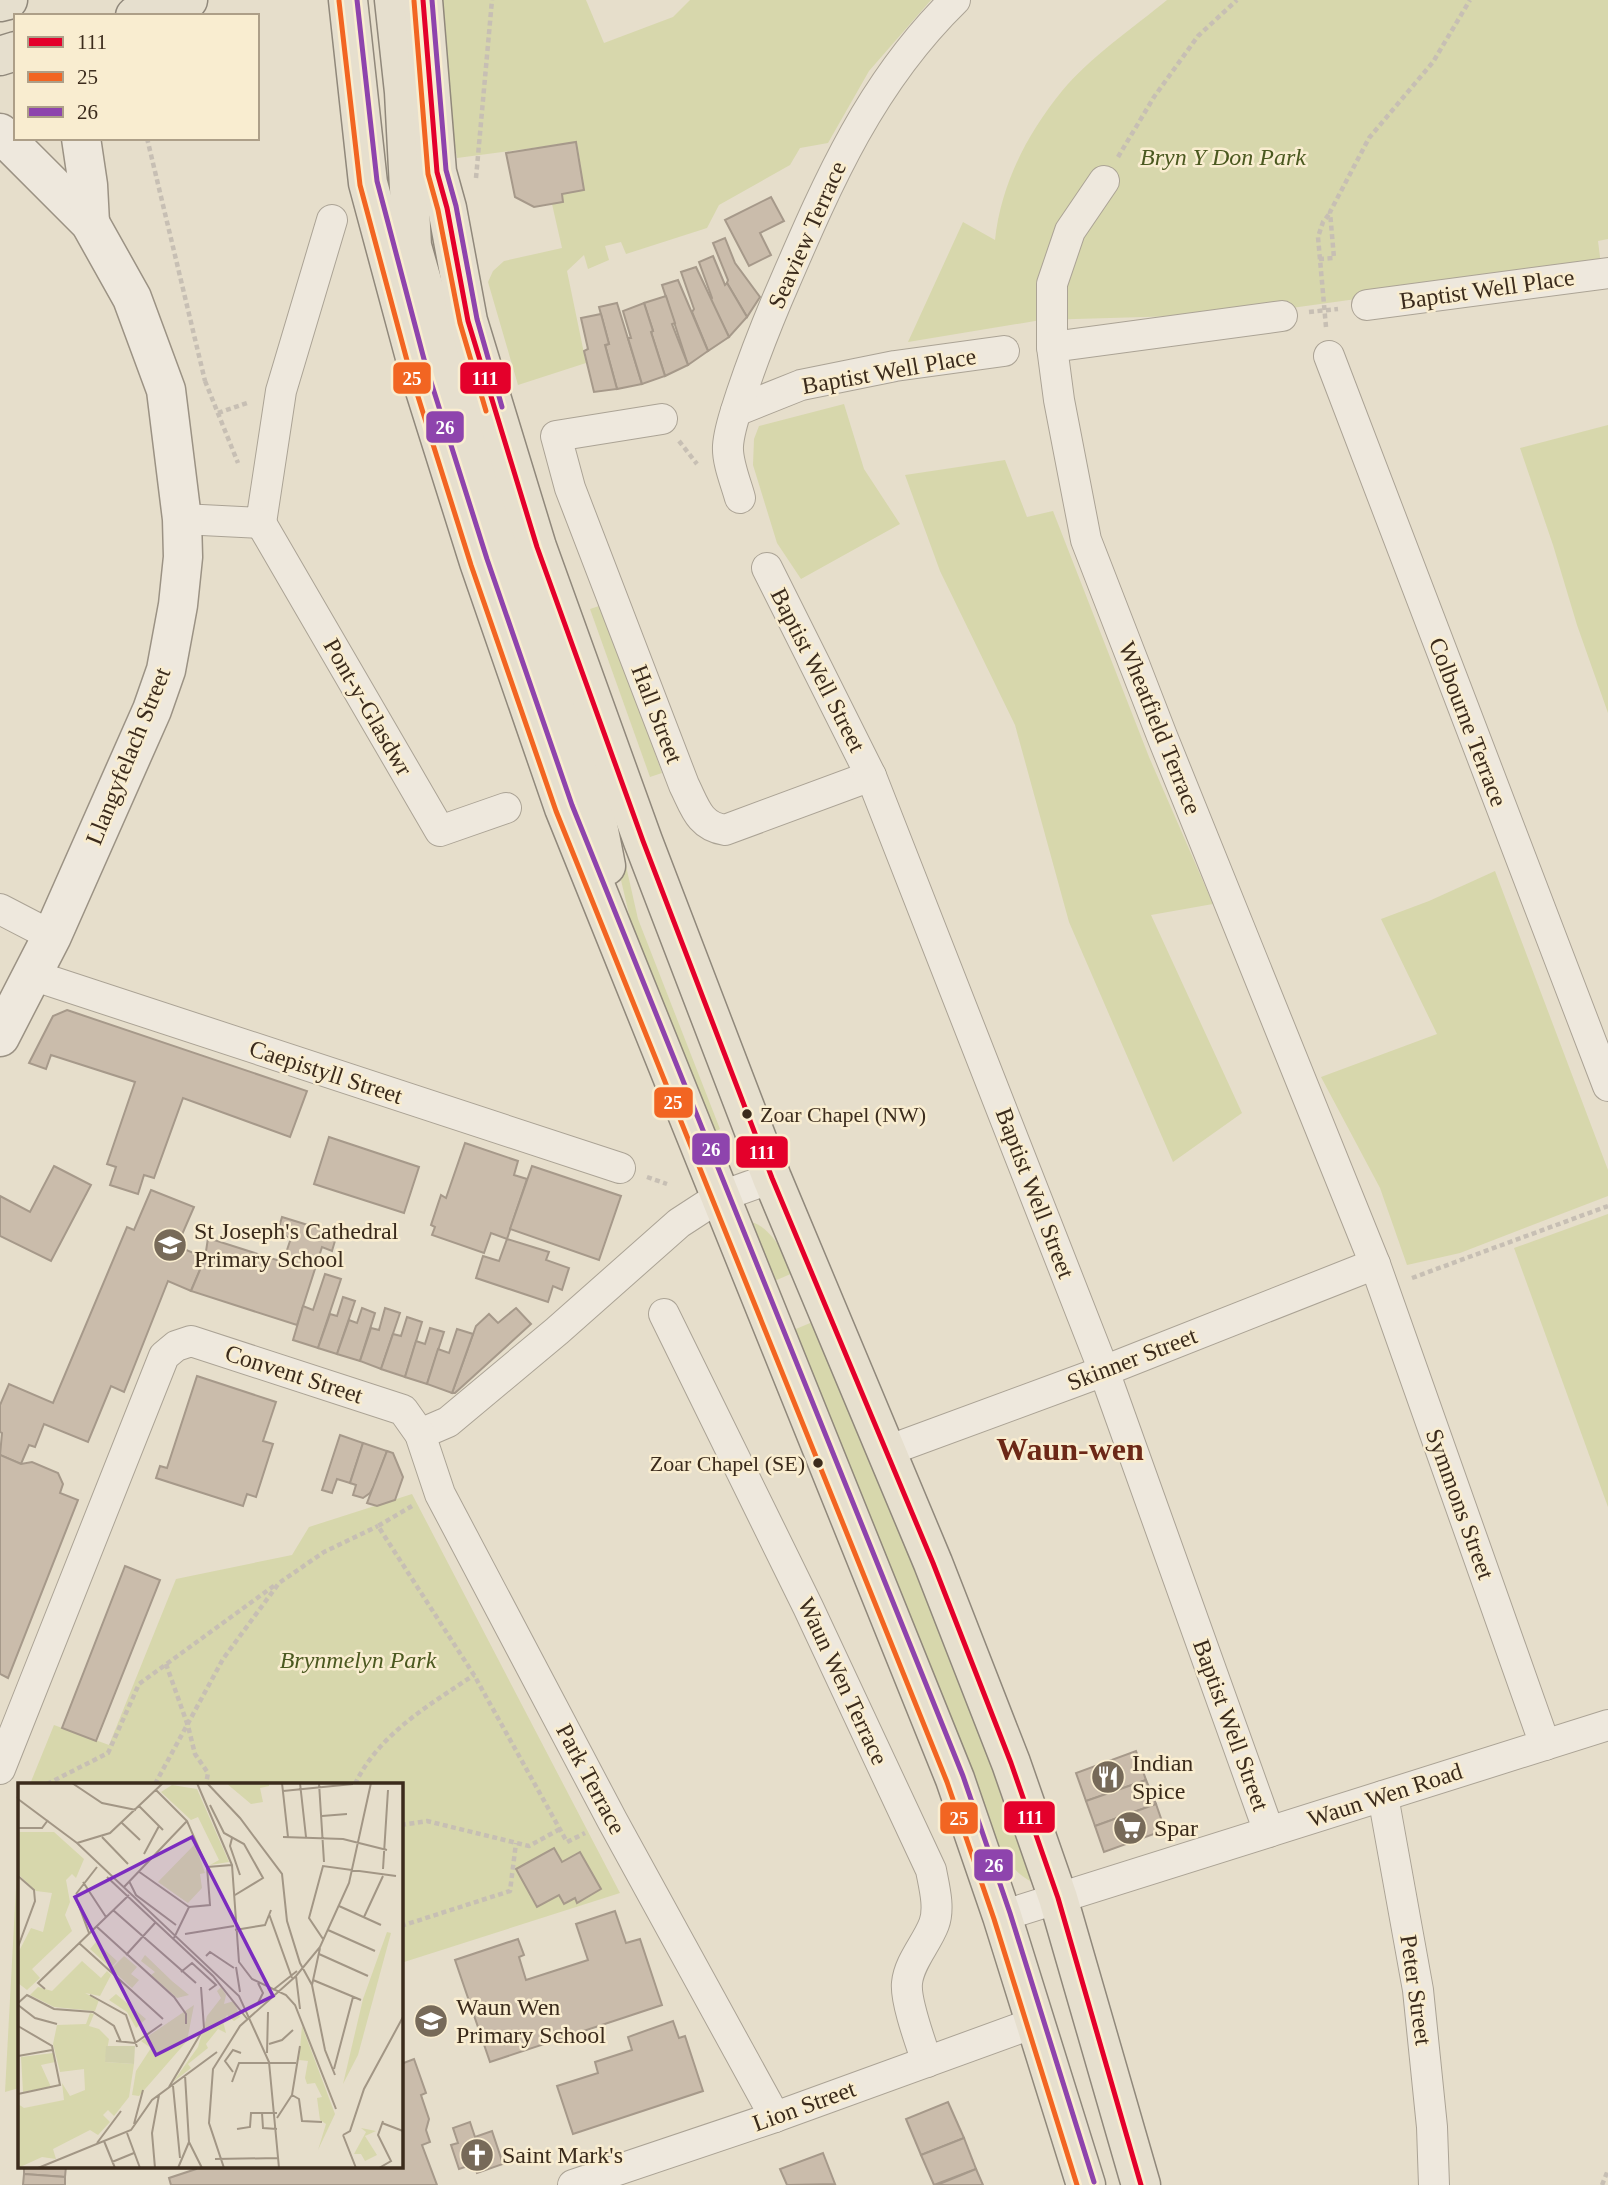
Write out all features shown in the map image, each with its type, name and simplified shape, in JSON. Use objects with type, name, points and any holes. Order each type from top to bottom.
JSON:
[{"type":"main road","points":[[0,2],[8,0]]},
{"type":"main road","points":[[142,14],[191,0]]},
{"type":"main road","points":[[168,14],[191,0]]},
{"type":"main road","points":[[348,0],[368,183],[417,365],[479,562],[555,782],[955,1779],[1002,1916],[1086,2185]]},
{"type":"main road","points":[[394,0],[404,92],[412,246],[444,358],[530,626],[592,795],[621,947]]},
{"type":"main road","points":[[423,0],[437,172],[447,208],[468,321],[537,547],[642,841],[772,1178],[887,1451],[1011,1763],[1058,1898],[1141,2185]]},
{"type":"main road","name":"Llangyfelach Street","points":[[0,133],[90,223],[132,298],[166,390],[183,557],[166,670],[152,710],[52,936],[0,1037]]},
{"type":"main road","points":[[81,140],[90,223]]},
{"type":"street","name":"Seaview Terrace","points":[[740,498],[727,448],[756,349],[833,171],[862,119],[893,71],[929,26],[955,0]]},
{"type":"street","name":"Wheatfield Terrace","points":[[1104,181],[1070,231],[1052,284],[1052,347],[1059,401],[1086,540],[1162,736],[1380,1276]]},
{"type":"street","points":[[181,519],[261,523],[281,391],[332,220]]},
{"type":"street","name":"Baptist Well Place","points":[[1367,305],[1608,273]]},
{"type":"street","points":[[1052,347],[1282,316]]},
{"type":"street","name":"Baptist Well Place","points":[[736,411],[801,385],[895,366],[1004,351]]},
{"type":"street","name":"Colbourne Terrace","points":[[1329,356],[1608,1086]]},
{"type":"street","name":"Hall Street","points":[[662,419],[556,436],[570,488],[684,785],[706,824],[725,830],[740,827],[871,776]]},
{"type":"street","name":"Pont-y-Glasdwr","points":[[261,523],[440,831],[506,808]]},
{"type":"street","name":"Baptist Well Street","points":[[766,568],[871,776],[1104,1371],[1269,1832]]},
{"type":"street","points":[[0,909],[52,936]]},
{"type":"street","name":"Caepistyll Street","points":[[32,975],[620,1168]]},
{"type":"street","points":[[420,1434],[448,1422],[678,1223],[719,1196],[772,1178]]},
{"type":"street","name":"Skinner Street","points":[[887,1451],[1104,1371],[1380,1276]]},
{"type":"street","name":"Symmons Street","points":[[1380,1276],[1545,1745]]},
{"type":"street","name":"Waun Wen Terrace","points":[[664,1314],[808,1607],[931,1870],[935,1892],[935,1922],[920,1949],[907,1983],[915,2025],[927,2062]]},
{"type":"street","name":"Convent Street","points":[[0,1769],[164,1356],[176,1346],[191,1341],[403,1410],[420,1434]]},
{"type":"street","name":"Park Terrace","points":[[420,1434],[440,1494],[612,1820],[775,2117]]},
{"type":"street","name":"Waun Wen Road","points":[[1002,1916],[1608,1725]]},
{"type":"street","name":"Peter Street","points":[[1383,1796],[1418,1990],[1432,2127],[1434,2185]]},
{"type":"street","name":"Lion Street","points":[[573,2185],[775,2117],[1034,2023]]},
{"type":"path","points":[[478,190],[492,0]]},
{"type":"path","points":[[1104,181],[1154,97],[1198,36],[1237,0]]},
{"type":"path","points":[[1329,356],[1318,237],[1323,222],[1369,138],[1433,62],[1470,0]]},
{"type":"path","points":[[147,140],[205,381],[242,474]]},
{"type":"path","points":[[1320,258],[1334,258],[1330,212]]},
{"type":"path","points":[[1282,316],[1367,305]]},
{"type":"path","points":[[166,390],[205,381]]},
{"type":"path","points":[[1380,1276],[1608,1206]]},
{"type":"path","points":[[49,1783],[108,1753],[139,1684],[324,1552],[378,1526],[418,1502]]},
{"type":"path","points":[[378,1526],[474,1675],[566,1842],[588,1831]]},
{"type":"path","points":[[156,1783],[223,1659],[279,1583]]},
{"type":"path","points":[[166,1664],[195,1754],[208,1773],[206,1783]]},
{"type":"path","points":[[356,1783],[365,1764],[410,1717],[474,1675]]},
{"type":"path","points":[[402,1825],[427,1821],[529,1846],[560,1829]]},
{"type":"path","points":[[402,1926],[510,1891],[516,1843]]},
{"type":"path","points":[[1602,2185],[1608,2171]]},
{"type":"green space","points":[[441,0],[586,0],[604,43],[673,17],[690,0],[931,0],[869,71],[828,143],[800,148],[790,165],[719,205],[707,228],[626,254],[621,242],[605,246],[609,260],[588,269],[584,255],[567,271],[586,363],[518,385],[488,282],[493,271],[504,261],[562,248],[552,204],[563,202],[562,194],[584,190],[577,142],[457,158],[444,77]]},
{"type":"green space","name":"Bryn Y Don Park","points":[[1167,0],[1608,0],[1608,239],[1598,241],[1601,265],[1277,310],[1041,320],[908,342],[963,222],[995,240],[1003,199],[1010,180],[1027,142],[1049,107],[1085,66]]},
{"type":"green space","points":[[844,404],[864,469],[900,524],[801,579],[777,543],[753,465],[754,439],[759,426]]},
{"type":"green space","points":[[1608,425],[1608,713],[1520,448]]},
{"type":"green space","points":[[1005,460],[1027,517],[1053,511],[1149,757],[1213,904],[1151,915],[1242,1113],[1173,1162],[1069,922],[1015,725],[940,571],[905,475]]},
{"type":"green space","points":[[602,605],[662,773],[650,777],[590,609]]},
{"type":"green space","points":[[612,804],[638,919],[720,1129],[713,1133],[631,923],[604,807]]},
{"type":"green space","points":[[1495,871],[1608,1170],[1608,1196],[1460,1253],[1407,1265],[1380,1188],[1321,1077],[1437,1034],[1381,919]]},
{"type":"green space","points":[[1608,1214],[1608,1507],[1514,1248]]},
{"type":"green space","points":[[750,1222],[771,1235],[793,1273],[772,1282]]},
{"type":"green space","points":[[815,1321],[992,1754],[1034,1883],[1016,1871],[1002,1855],[945,1706],[791,1331]]},
{"type":"green space","name":"Brynmelyn Park","points":[[412,1494],[620,1893],[402,1963],[402,1783],[30,1783],[54,1725],[109,1745],[176,1579],[292,1555],[309,1527]]},
{"type":"green space","points":[[18,1851],[18,2088],[5,2092]]},
{"type":"building","points":[[576,142],[584,190],[562,194],[563,202],[534,207],[515,197],[506,153]]},
{"type":"building","points":[[771,197],[784,221],[760,233],[771,255],[749,266],[725,220]]},
{"type":"building","points":[[725,238],[735,263],[760,297],[747,317],[727,283],[713,243]]},
{"type":"building","points":[[713,256],[725,285],[727,283],[747,317],[729,337],[710,300],[712,298],[699,262]]},
{"type":"building","points":[[696,267],[729,337],[708,351],[692,312],[694,309],[681,272]]},
{"type":"building","points":[[678,280],[708,351],[688,365],[662,285]]},
{"type":"building","points":[[666,296],[675,323],[672,324],[688,365],[665,376],[644,303]]},
{"type":"building","points":[[617,303],[642,384],[617,389],[605,345],[609,344],[599,307]]},
{"type":"building","points":[[644,303],[665,376],[642,384],[623,311]]},
{"type":"building","points":[[601,314],[609,344],[605,345],[617,389],[594,392],[584,351],[588,349],[581,318]]},
{"type":"building","points":[[67,1010],[307,1091],[290,1137],[183,1098],[154,1178],[144,1175],[138,1194],[110,1185],[116,1167],[107,1164],[135,1082],[51,1055],[46,1069],[29,1063],[53,1016]]},
{"type":"building","points":[[329,1137],[419,1167],[404,1213],[314,1184]]},
{"type":"building","points":[[465,1143],[518,1161],[514,1175],[527,1179],[507,1239],[491,1233],[484,1253],[432,1235],[435,1227],[431,1225],[441,1195],[446,1198]]},
{"type":"building","points":[[54,1166],[91,1185],[51,1261],[0,1236],[0,1196],[30,1212]]},
{"type":"building","points":[[532,1166],[621,1196],[599,1260],[510,1229]]},
{"type":"building","points":[[151,1190],[194,1207],[177,1246],[205,1258],[191,1291],[168,1281],[124,1392],[111,1386],[88,1442],[44,1424],[35,1447],[29,1445],[21,1464],[0,1455],[0,1405],[9,1384],[53,1403],[127,1227],[134,1230]]},
{"type":"building","points":[[282,1217],[337,1234],[332,1251],[322,1247],[297,1325],[191,1291],[205,1258],[208,1238],[283,1262],[291,1238],[277,1234]]},
{"type":"building","points":[[507,1239],[549,1252],[546,1260],[569,1268],[562,1290],[553,1286],[548,1302],[476,1278],[483,1256],[499,1261]]},
{"type":"building","points":[[325,1274],[341,1279],[318,1348],[293,1340],[303,1306],[313,1310]]},
{"type":"building","points":[[343,1297],[355,1301],[337,1354],[318,1348],[330,1314],[337,1316]]},
{"type":"building","points":[[362,1308],[375,1313],[360,1361],[337,1354],[349,1320],[357,1323]]},
{"type":"building","points":[[385,1308],[400,1313],[381,1369],[360,1361],[371,1328],[379,1330]]},
{"type":"building","points":[[516,1308],[531,1324],[452,1393],[476,1326],[489,1314],[498,1323]]},
{"type":"building","points":[[407,1317],[422,1322],[405,1377],[381,1369],[393,1334],[401,1336]]},
{"type":"building","points":[[430,1328],[444,1332],[427,1384],[405,1377],[416,1341],[425,1344]]},
{"type":"building","points":[[457,1329],[473,1334],[452,1393],[427,1384],[438,1349],[449,1353]]},
{"type":"building","points":[[197,1376],[276,1402],[263,1441],[273,1444],[256,1497],[247,1494],[243,1506],[156,1478],[160,1466],[167,1468]]},
{"type":"building","points":[[340,1435],[363,1443],[350,1483],[337,1479],[332,1493],[322,1490]]},
{"type":"building","points":[[363,1443],[387,1451],[374,1486],[363,1498],[353,1495],[356,1485],[350,1483]]},
{"type":"building","points":[[387,1451],[393,1453],[403,1477],[395,1500],[377,1506],[367,1503]]},
{"type":"building","points":[[0,1455],[21,1464],[32,1462],[58,1473],[63,1484],[60,1493],[78,1500],[8,1678],[0,1674]]},
{"type":"building","points":[[125,1566],[160,1580],[96,1741],[62,1728]]},
{"type":"building","points":[[1136,1751],[1146,1780],[1086,1801],[1076,1773]]},
{"type":"building","points":[[1146,1780],[1156,1804],[1095,1826],[1086,1801]]},
{"type":"building","points":[[1156,1804],[1165,1830],[1104,1852],[1095,1826]]},
{"type":"building","points":[[554,1848],[562,1862],[580,1852],[601,1889],[577,1903],[575,1898],[564,1904],[559,1895],[537,1907],[516,1869]]},
{"type":"building","points":[[615,1911],[626,1943],[640,1939],[662,2005],[490,2062],[455,1960],[518,1939],[524,1955],[519,1957],[526,1980],[588,1960],[576,1924]]},
{"type":"building","points":[[673,2021],[679,2038],[685,2036],[703,2091],[573,2134],[557,2086],[598,2073],[595,2062],[632,2050],[628,2037]]},
{"type":"building","points":[[414,2059],[426,2093],[421,2095],[429,2119],[426,2130],[430,2142],[422,2145],[437,2185],[171,2185],[169,2178],[196,2168],[402,2168],[402,2064]]},
{"type":"building","points":[[948,2102],[964,2138],[921,2155],[906,2119]]},
{"type":"building","name":"Saint Mark's","points":[[470,2122],[475,2137],[492,2131],[503,2164],[477,2173],[474,2164],[459,2169],[451,2145],[458,2143],[453,2128]]},
{"type":"building","points":[[964,2138],[976,2169],[934,2185],[921,2155]]},
{"type":"building","points":[[823,2153],[835,2184],[787,2185],[780,2169]]},
{"type":"building","points":[[24,2168],[66,2168],[65,2177],[24,2174]]},
{"type":"building","points":[[976,2169],[983,2185],[937,2185]]},
{"type":"building","points":[[24,2174],[65,2177],[65,2185],[23,2185]]},
{"type":"transit line","name":"26","points":[[357,0],[377,181],[425,363],[487,559],[572,805],[963,1776],[1010,1913],[1094,2182]]},
{"type":"transit line","name":"111","points":[[423,0],[437,172],[447,208],[468,321],[537,547],[643,841],[772,1178],[933,1563],[1011,1763],[1058,1898],[1141,2185]]},
{"type":"transit line","name":"26","points":[[432,0],[446,170],[456,206],[477,319],[502,407]]},
{"type":"transit line","name":"25","points":[[339,1],[360,185],[409,368],[471,565],[556,811],[947,1782],[994,1919],[1077,2185]]},
{"type":"transit line","name":"25","points":[[414,1],[428,174],[438,210],[460,323],[486,411]]},
{"type":"place","name":"Zoar Chapel (NW)","points":[[747,1114]]},
{"type":"place","name":"St Joseph's Cathedral Primary School","points":[[170,1245]]},
{"type":"place","name":"Zoar Chapel (SE)","points":[[818,1463]]},
{"type":"place","name":"Indian Spice","points":[[1108,1777]]},
{"type":"place","name":"Spar","points":[[1130,1828]]},
{"type":"place","name":"Waun Wen Primary School","points":[[431,2021]]},
{"type":"place","name":"Saint Mark's","points":[[477,2155]]},
{"type":"district","name":"Waun-wen","points":[[1070,1449]]}]
